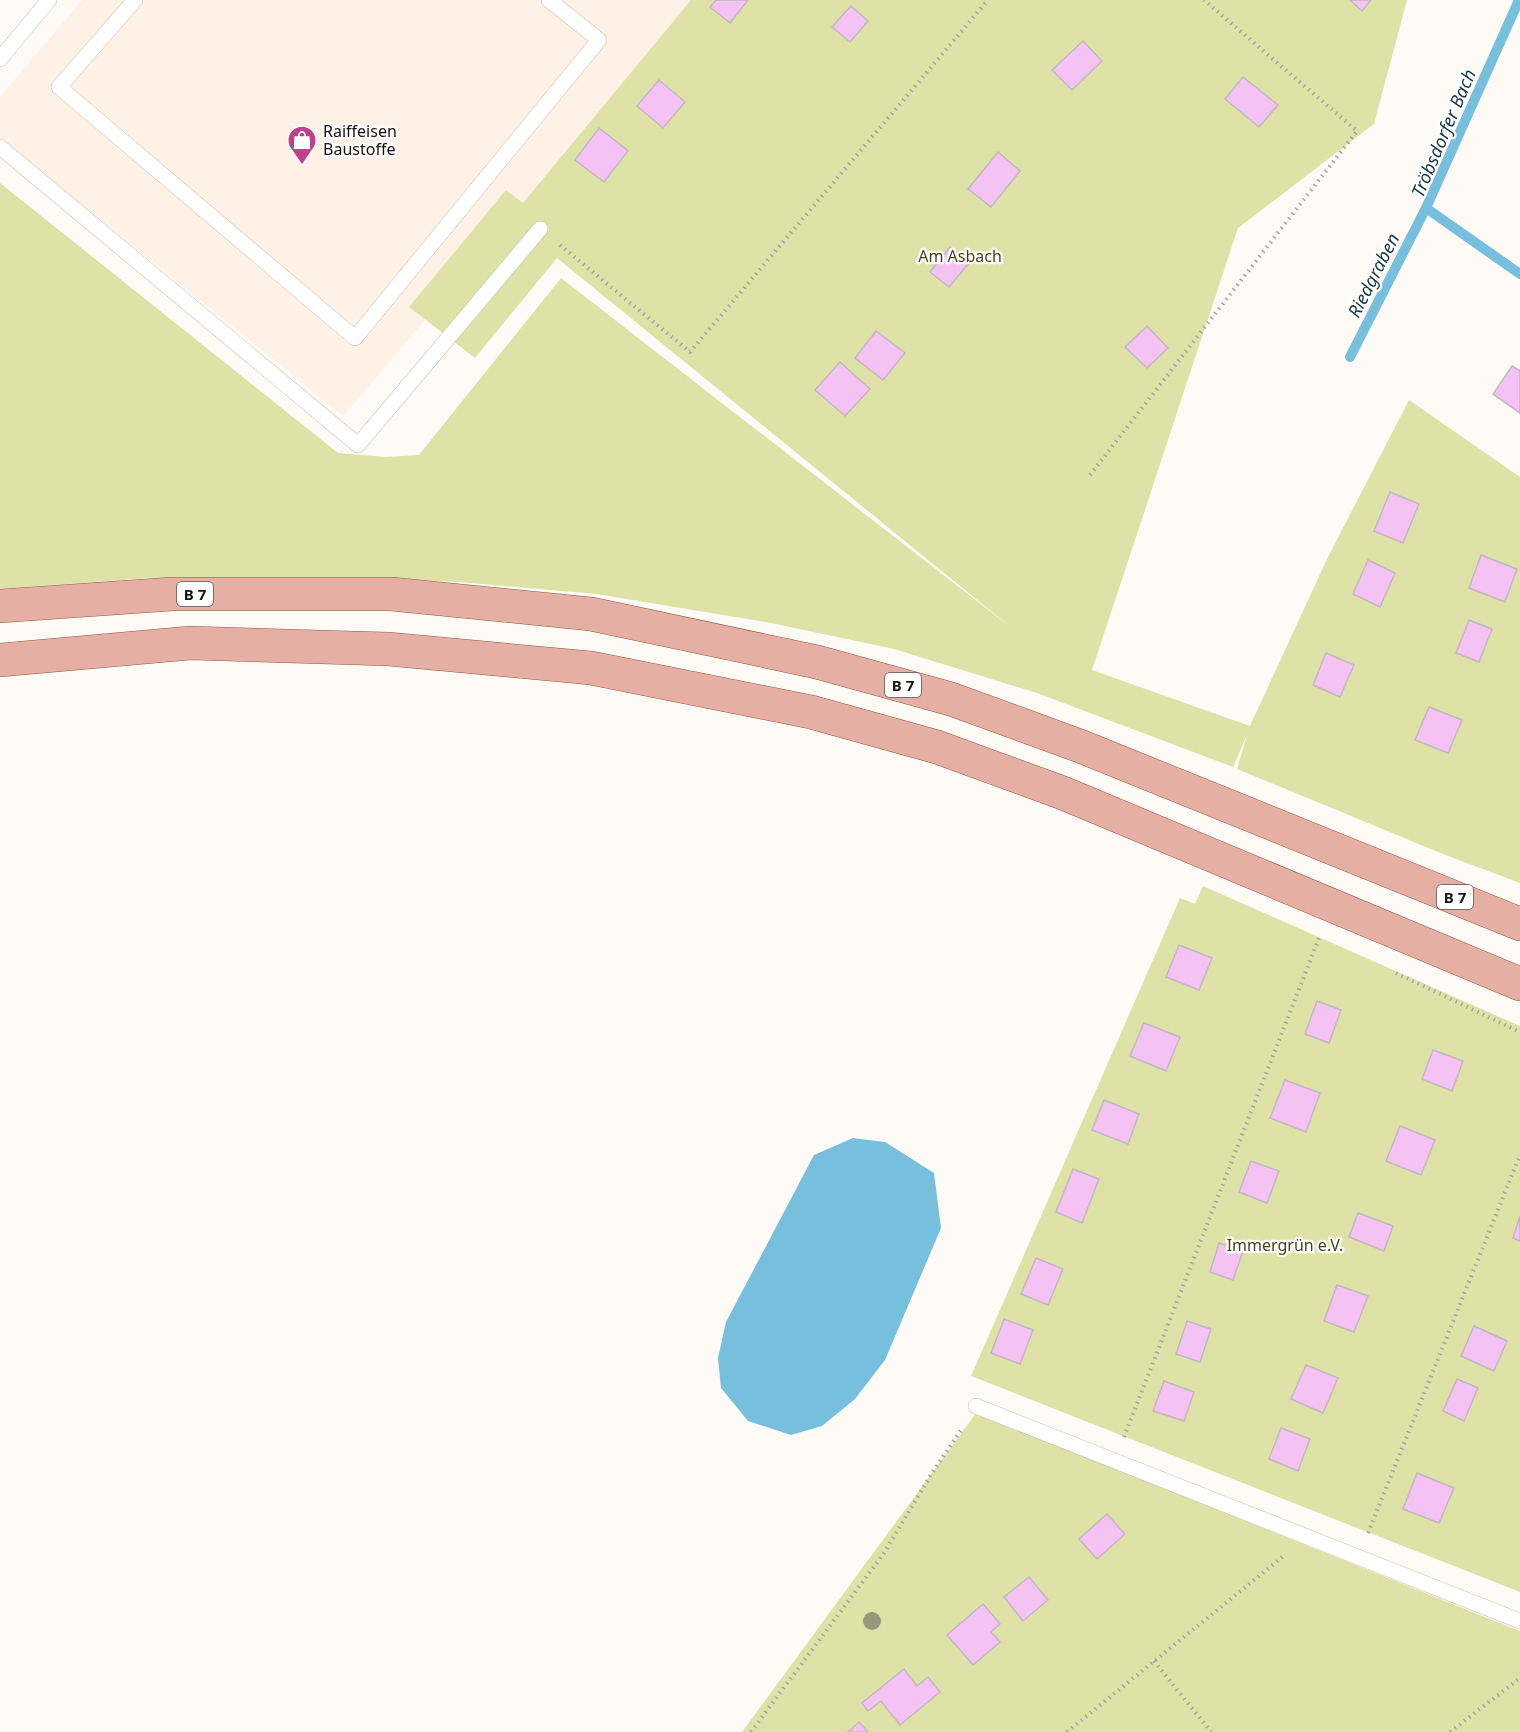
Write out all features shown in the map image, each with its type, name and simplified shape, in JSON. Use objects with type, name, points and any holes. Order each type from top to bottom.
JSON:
[{"type":"main road","name":"B 7","points":[[0,606],[172,594],[391,594],[591,614],[817,662],[951,699],[1091,751],[1520,924]]},
{"type":"main road","points":[[0,660],[190,643],[388,649],[591,668],[811,712],[938,747],[1063,793],[1520,984]]},
{"type":"lane","points":[[0,59],[49,0]]},
{"type":"lane","points":[[135,0],[59,87],[355,338],[599,40],[549,0]]},
{"type":"lane","points":[[0,147],[358,445],[540,229]]},
{"type":"lane","points":[[976,1406],[1520,1621]]},
{"type":"path","points":[[540,229],[690,351],[988,0]]},
{"type":"path","points":[[1090,475],[1357,131],[1204,0]]},
{"type":"path","points":[[1115,1460],[1320,937]]},
{"type":"path","points":[[1394,972],[1520,1032]]},
{"type":"path","points":[[1357,1557],[1520,1155]]},
{"type":"path","points":[[751,1732],[884,1553],[976,1406]]},
{"type":"path","points":[[1067,1732],[1284,1556]]},
{"type":"path","points":[[1154,1661],[1210,1732]]},
{"type":"path","points":[[1450,1732],[1520,1678]]},
{"type":"shaded area","points":[[82,0],[697,0],[343,416],[0,138],[0,97]]},
{"type":"green space","name":"Am Asbach","points":[[691,0],[1407,0],[1374,124],[1238,228],[1092,670],[1250,726],[1327,559],[1409,400],[1520,477],[1520,883],[1443,854],[1237,769],[1247,735],[1233,767],[1037,693],[894,649],[771,623],[596,594],[460,582],[326,577],[150,578],[0,589],[0,183],[338,453],[385,457],[419,455],[561,278],[1013,629],[557,258],[475,358],[409,307],[506,190],[523,203]]},
{"type":"green space","name":"Immergrün e.V.","points":[[1203,886],[1520,1026],[1520,1592],[971,1376],[1180,898],[1195,904]]},
{"type":"green space","points":[[976,1413],[1520,1631],[1520,1732],[742,1732]]},
{"type":"water","points":[[853,1138],[885,1142],[934,1173],[941,1228],[885,1360],[855,1399],[822,1426],[791,1435],[748,1421],[721,1388],[718,1358],[726,1322],[814,1155]]},
{"type":"building","points":[[716,0],[748,0],[730,23],[710,7]]},
{"type":"building","points":[[1350,0],[1371,0],[1362,11]]},
{"type":"building","points":[[851,6],[868,21],[850,42],[832,27]]},
{"type":"building","points":[[1083,41],[1102,61],[1072,90],[1052,70]]},
{"type":"building","points":[[1243,77],[1278,105],[1259,127],[1225,99]]},
{"type":"building","points":[[659,80],[685,102],[663,128],[637,106]]},
{"type":"building","points":[[599,128],[628,151],[604,182],[575,160]]},
{"type":"building","points":[[998,152],[1020,171],[991,207],[968,189]]},
{"type":"building","points":[[950,247],[969,263],[949,287],[930,272]]},
{"type":"building","points":[[1147,326],[1168,348],[1147,368],[1125,347]]},
{"type":"building","points":[[876,331],[905,353],[883,380],[855,358]]},
{"type":"building","points":[[840,362],[870,389],[845,416],[815,390]]},
{"type":"building","points":[[1512,366],[1520,371],[1520,413],[1493,394]]},
{"type":"building","points":[[1390,492],[1419,504],[1403,543],[1374,531]]},
{"type":"building","points":[[1481,555],[1517,569],[1505,602],[1469,588]]},
{"type":"building","points":[[1368,560],[1395,573],[1380,607],[1353,594]]},
{"type":"building","points":[[1469,620],[1492,629],[1479,662],[1456,653]]},
{"type":"building","points":[[1326,653],[1354,665],[1340,697],[1313,685]]},
{"type":"building","points":[[1429,707],[1462,720],[1448,753],[1415,740]]},
{"type":"building","points":[[1179,945],[1212,958],[1199,990],[1166,977]]},
{"type":"building","points":[[1317,1001],[1341,1010],[1329,1043],[1305,1034]]},
{"type":"building","points":[[1144,1023],[1180,1037],[1166,1071],[1130,1056]]},
{"type":"building","points":[[1433,1050],[1463,1061],[1452,1091],[1422,1079]]},
{"type":"building","points":[[1285,1080],[1320,1093],[1306,1132],[1270,1118]]},
{"type":"building","points":[[1104,1100],[1139,1114],[1128,1144],[1092,1130]]},
{"type":"building","points":[[1400,1126],[1435,1140],[1421,1175],[1386,1161]]},
{"type":"building","points":[[1251,1161],[1279,1171],[1267,1203],[1239,1192]]},
{"type":"building","points":[[1073,1169],[1099,1179],[1082,1223],[1056,1212]]},
{"type":"building","points":[[1358,1213],[1393,1226],[1384,1251],[1349,1237]]},
{"type":"building","points":[[1520,1216],[1520,1241],[1513,1238]]},
{"type":"building","points":[[1219,1243],[1243,1251],[1233,1280],[1210,1272]]},
{"type":"building","points":[[1036,1258],[1063,1269],[1048,1305],[1021,1294]]},
{"type":"building","points":[[1337,1285],[1368,1296],[1354,1332],[1324,1321]]},
{"type":"building","points":[[1004,1319],[1033,1330],[1020,1364],[991,1353]]},
{"type":"building","points":[[1187,1321],[1211,1329],[1200,1362],[1176,1354]]},
{"type":"building","points":[[1474,1326],[1507,1341],[1494,1371],[1461,1356]]},
{"type":"building","points":[[1306,1365],[1338,1378],[1323,1413],[1291,1399]]},
{"type":"building","points":[[1457,1379],[1478,1388],[1464,1421],[1443,1411]]},
{"type":"building","points":[[1164,1381],[1194,1392],[1184,1421],[1153,1411]]},
{"type":"building","points":[[1281,1428],[1310,1439],[1298,1471],[1269,1459]]},
{"type":"building","points":[[1417,1473],[1454,1488],[1439,1523],[1403,1509]]},
{"type":"building","points":[[1107,1514],[1125,1534],[1097,1559],[1079,1539]]},
{"type":"building","points":[[1029,1577],[1048,1600],[1023,1621],[1004,1597]]},
{"type":"building","points":[[983,1604],[1000,1624],[991,1632],[1000,1642],[973,1665],[947,1635]]},
{"type":"building","points":[[904,1669],[917,1686],[928,1677],[940,1692],[900,1725],[881,1701],[868,1711],[862,1703]]},
{"type":"building","points":[[859,1722],[868,1732],[848,1732]]},
{"type":"waterway","name":"Tröbsdorfer Bach","points":[[1350,357],[1426,208],[1519,0]]},
{"type":"waterway","name":"Tröbsdorfer Bach","points":[[1426,208],[1520,274]]},
{"type":"place","name":"Raiffeisen Baustoffe","points":[[302,166]]},
{"type":"water label","name":"Riedgraben","points":[[1373,275]]}]
